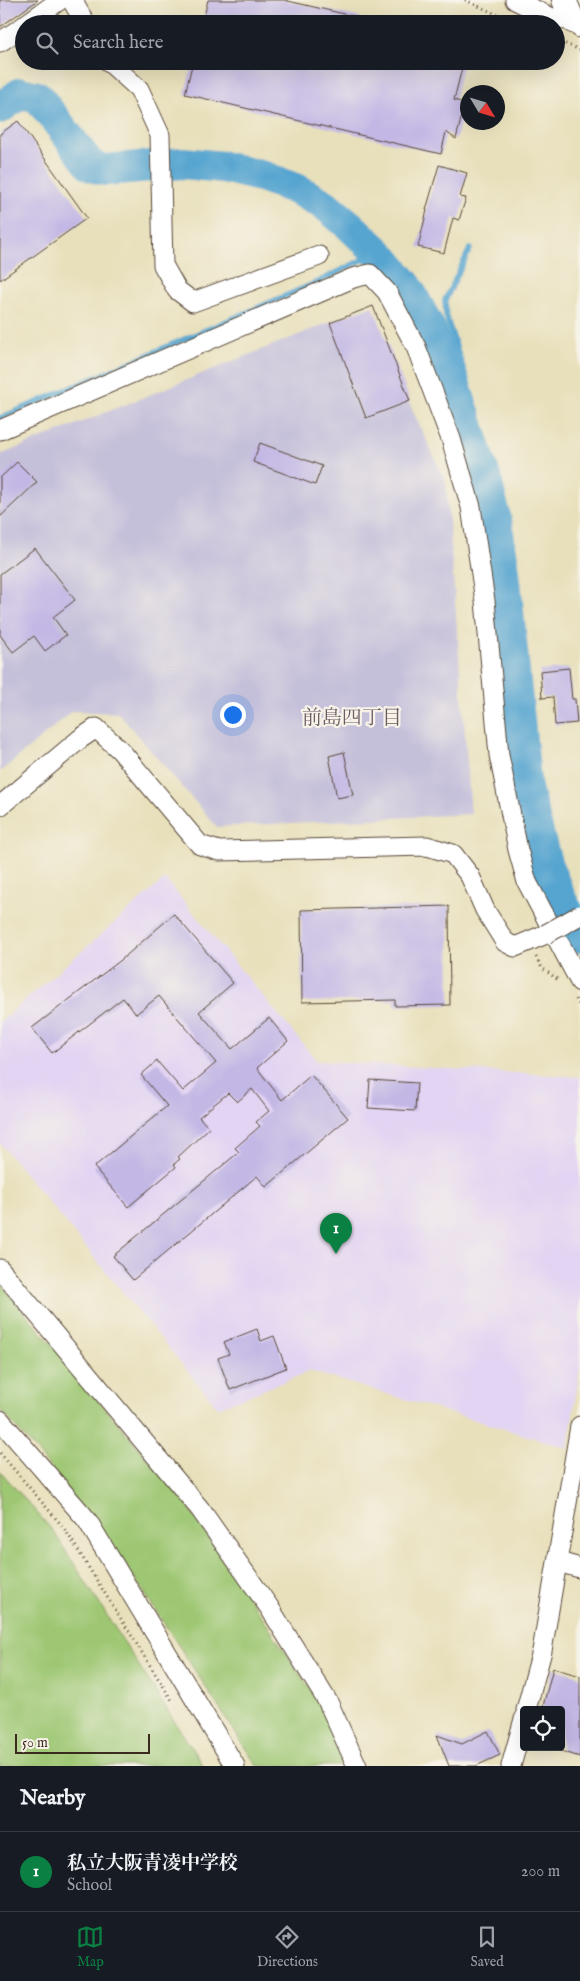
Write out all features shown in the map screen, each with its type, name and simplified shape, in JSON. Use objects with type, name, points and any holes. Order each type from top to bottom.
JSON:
[{"type":"main road","points":[[564,0],[576,25]]},
{"type":"street","points":[[39,15],[60,0]]},
{"type":"street","points":[[75,0],[74,4],[81,15]]},
{"type":"street","points":[[514,0],[546,15]]},
{"type":"street","points":[[0,42],[15,32]]},
{"type":"street","points":[[118,70],[139,89],[160,135],[163,265],[177,290],[193,302],[319,256]]},
{"type":"street","points":[[0,430],[353,278],[370,274],[387,292],[416,347],[451,439],[471,507],[485,601],[498,755],[518,850],[527,882],[580,982]]},
{"type":"street","points":[[0,806],[80,739],[96,728],[120,750],[200,845],[219,850],[427,846],[453,854],[470,876],[485,910],[505,942],[515,947],[546,934],[580,915]]},
{"type":"street","points":[[0,1269],[200,1509],[269,1607],[328,1702],[357,1766]]},
{"type":"street","points":[[0,1420],[87,1520],[235,1766]]},
{"type":"street","points":[[527,1706],[542,1651],[580,1426]]},
{"type":"street","points":[[558,1562],[580,1568]]},
{"type":"street","points":[[511,1766],[520,1733]]},
{"type":"path","points":[[466,0],[498,15]]},
{"type":"path","points":[[565,44],[580,50]]},
{"type":"path","points":[[0,1453],[64,1528],[177,1709]]},
{"type":"shaded area","points":[[365,308],[446,482],[471,814],[217,827],[118,713],[73,711],[0,772],[0,455]]},
{"type":"shaded area","points":[[165,879],[317,1061],[580,1077],[580,1366],[568,1448],[310,1371],[218,1408],[0,1143],[0,1022]]},
{"type":"green space","points":[[0,1283],[188,1507],[316,1698],[347,1766],[257,1766],[121,1557],[35,1449],[0,1409]]},
{"type":"green space","points":[[0,1471],[53,1531],[203,1766],[0,1766]]},
{"type":"building","points":[[0,0],[38,0],[15,15],[0,27]]},
{"type":"building","points":[[208,0],[284,0],[348,15],[204,15]]},
{"type":"building","points":[[191,70],[462,70],[454,100],[460,102],[460,123],[456,139],[446,132],[441,154],[185,94]]},
{"type":"building","points":[[18,121],[87,218],[0,280],[0,134]]},
{"type":"building","points":[[439,165],[467,173],[460,197],[466,198],[459,220],[453,218],[444,253],[418,247]]},
{"type":"building","points":[[373,306],[410,401],[366,418],[330,323]]},
{"type":"building","points":[[260,443],[322,466],[315,485],[253,462]]},
{"type":"building","points":[[17,462],[37,482],[0,517],[0,478]]},
{"type":"building","points":[[35,548],[75,600],[53,617],[66,635],[45,651],[34,636],[13,652],[0,635],[0,574]]},
{"type":"building","points":[[569,668],[577,723],[555,725],[553,697],[542,698],[540,671]]},
{"type":"building","points":[[344,752],[353,795],[337,798],[329,756]]},
{"type":"building","points":[[449,906],[450,1005],[395,1006],[395,1000],[302,1002],[301,910]]},
{"type":"building","points":[[174,914],[233,983],[199,1012],[232,1049],[269,1018],[288,1041],[257,1068],[282,1100],[311,1075],[348,1118],[266,1187],[257,1176],[133,1280],[113,1256],[239,1152],[235,1148],[260,1126],[256,1122],[269,1111],[252,1089],[237,1102],[228,1093],[199,1117],[209,1128],[178,1157],[180,1159],[174,1164],[176,1167],[128,1207],[94,1167],[167,1106],[141,1075],[157,1061],[183,1091],[216,1063],[159,996],[136,1014],[123,998],[52,1053],[32,1028],[121,960]]},
{"type":"building","points":[[370,1080],[417,1083],[415,1111],[368,1108]]},
{"type":"building","points":[[257,1329],[261,1341],[274,1336],[286,1368],[230,1390],[218,1358],[229,1354],[224,1342]]},
{"type":"building","points":[[553,1668],[580,1676],[580,1757],[561,1751],[565,1751],[565,1706],[543,1706]]},
{"type":"building","points":[[488,1731],[500,1755],[476,1766],[449,1766],[437,1735],[462,1744]]},
{"type":"waterway","points":[[0,108],[21,93],[38,97],[91,166],[106,170],[183,163],[223,167],[264,177],[298,190],[325,205],[349,225],[381,255],[407,286],[430,329],[465,415],[487,487],[503,578],[521,762],[531,823],[541,861],[555,894],[580,937]]},
{"type":"waterway","points":[[470,249],[445,300],[446,316],[498,474],[509,518],[517,569],[539,786],[559,860],[580,907]]},
{"type":"waterway","points":[[0,418],[320,281],[378,252]]},
{"type":"place","name":"私立大阪青凌中学校","points":[[336,1254]]},
{"type":"district","name":"前島四丁目","points":[[352,717]]}]
